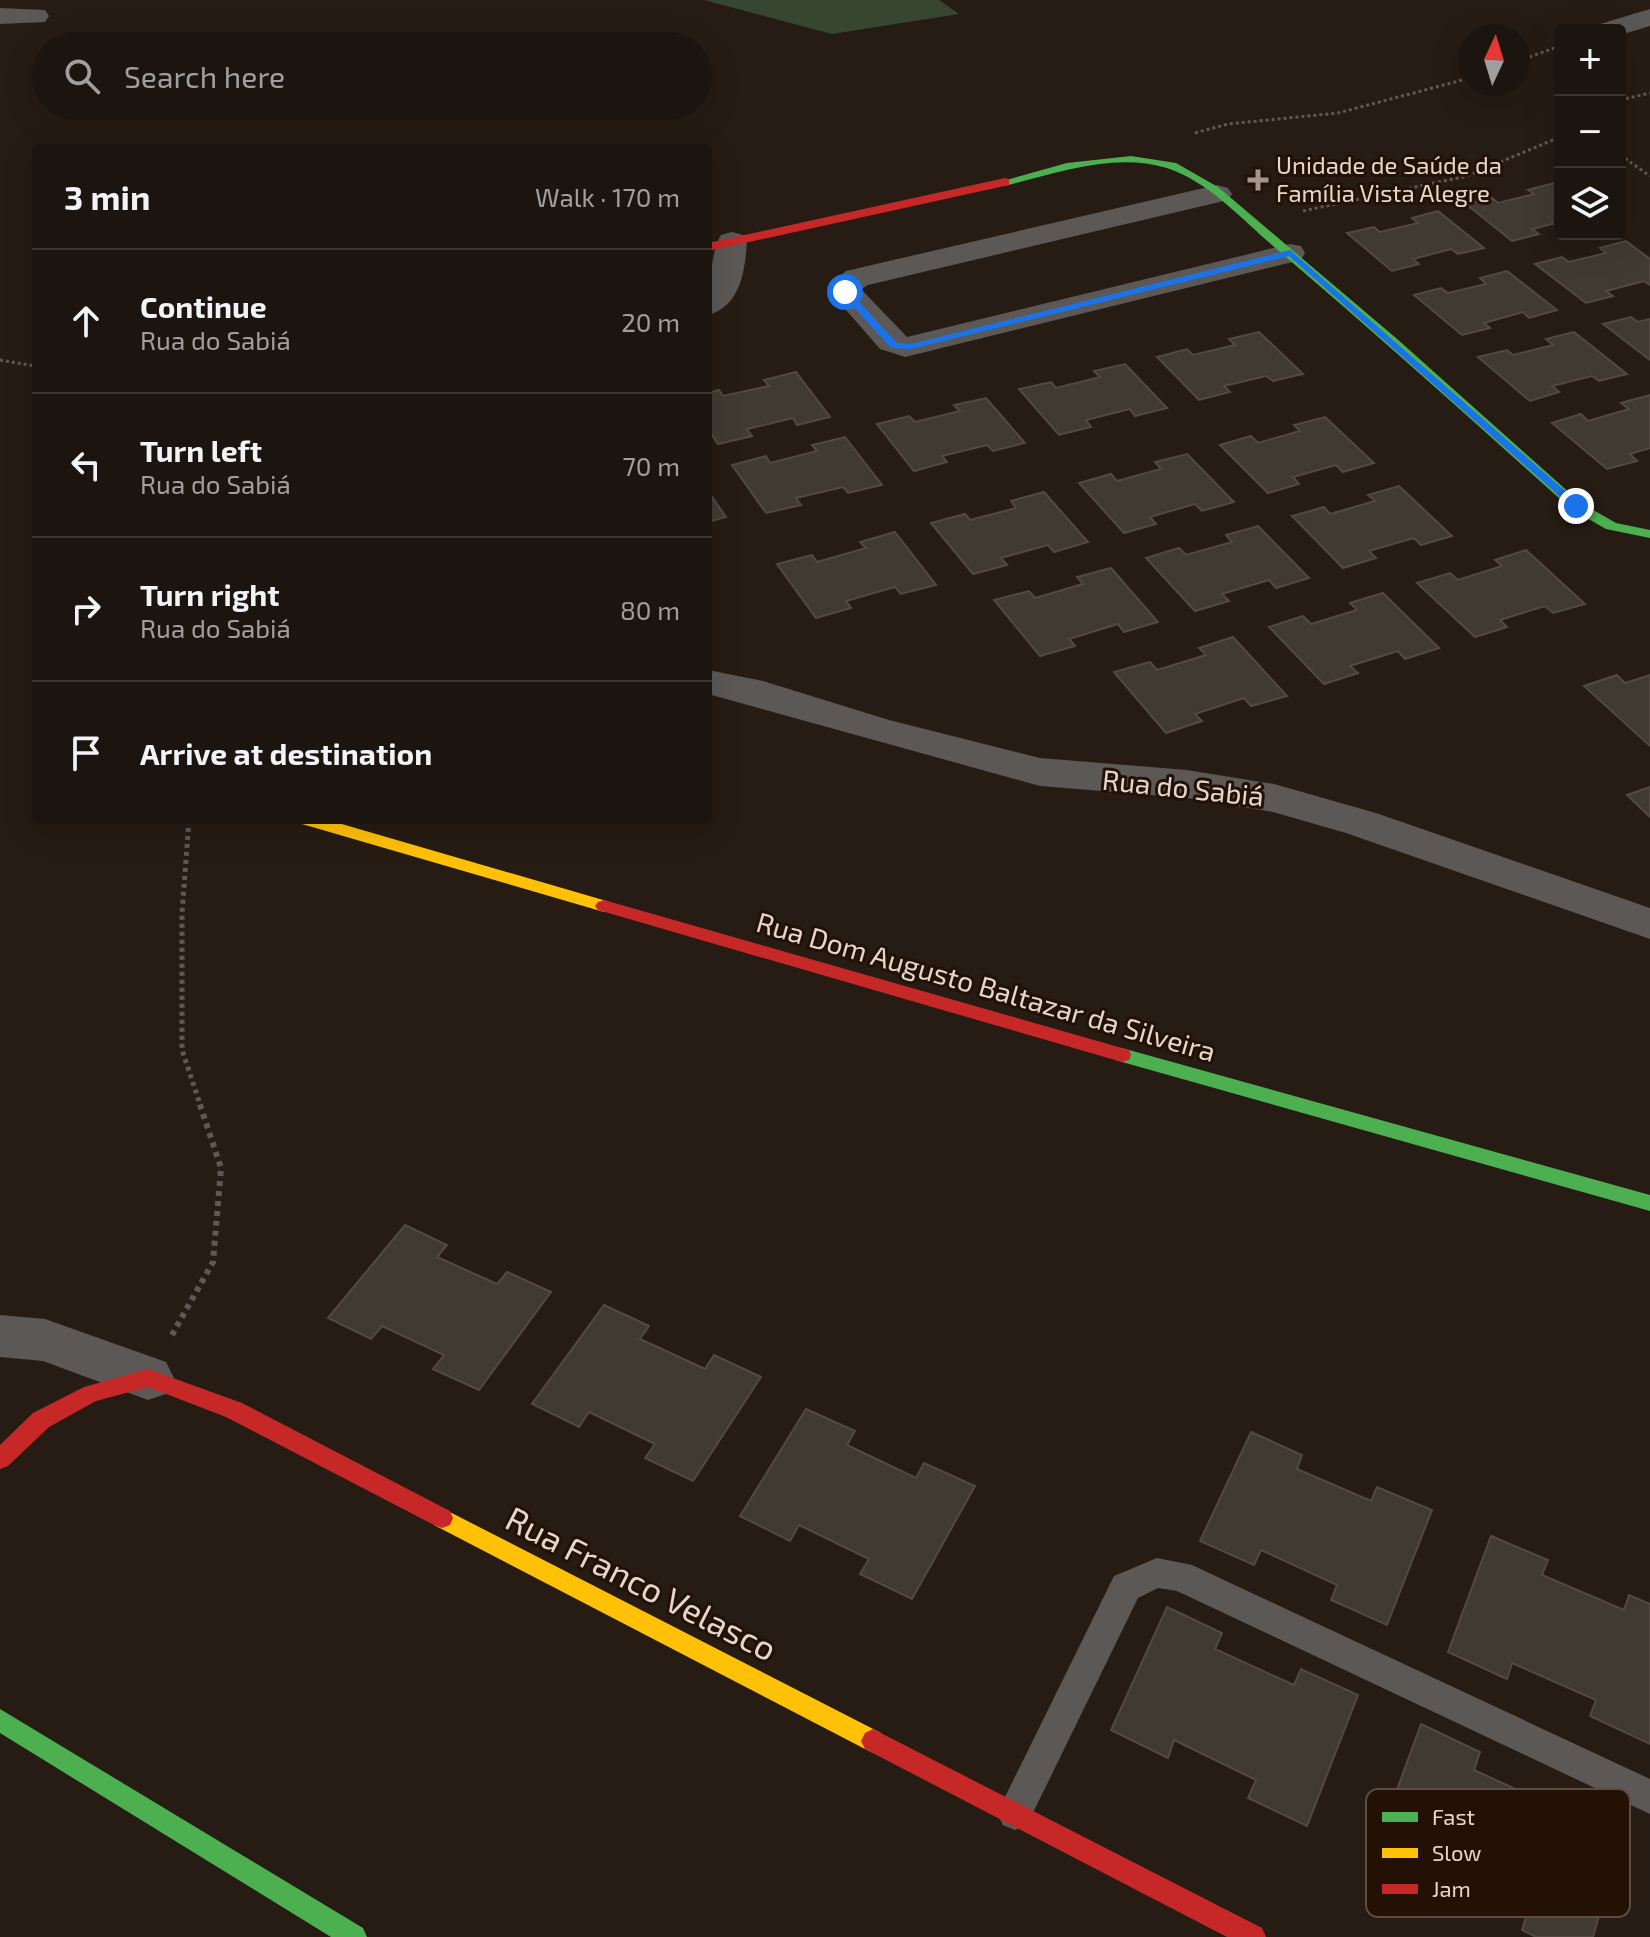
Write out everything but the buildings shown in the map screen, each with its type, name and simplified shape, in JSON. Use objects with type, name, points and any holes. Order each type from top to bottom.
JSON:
[{"type":"street","points":[[0,16],[36,16]]},
{"type":"street","points":[[1626,25],[1650,17]]},
{"type":"street","points":[[712,301],[724,289],[729,277],[720,244],[1105,160],[1151,160],[1187,173],[1251,221],[1576,506],[1602,524],[1632,533],[1650,534]]},
{"type":"street","points":[[1217,194],[857,278],[843,288],[894,346],[911,347],[1290,253]]},
{"type":"street","name":"Rua do Sabiá","points":[[712,683],[749,690],[880,731],[1040,772],[1187,784],[1274,798],[1361,823],[1650,924]]},
{"type":"street","name":"Rua Dom Augusto Baltazar da Silveira","points":[[322,824],[1386,1131],[1650,1203]]},
{"type":"street","points":[[0,1336],[45,1340],[148,1378]]},
{"type":"street","points":[[0,1459],[41,1420],[91,1393],[148,1378]]},
{"type":"street","name":"Rua Franco Velasco","points":[[148,1378],[234,1410],[1253,1937]]},
{"type":"street","points":[[0,1720],[354,1937]]},
{"type":"lane","points":[[1015,1813],[1126,1587],[1157,1573],[1180,1576],[1650,1797]]},
{"type":"path","points":[[1530,57],[1554,48]]},
{"type":"path","points":[[1151,160],[1178,139],[1210,128],[1338,113],[1458,81]]},
{"type":"path","points":[[1626,99],[1650,93]]},
{"type":"path","points":[[1251,221],[1450,183],[1521,159],[1554,140]]},
{"type":"path","points":[[1626,159],[1650,176]]},
{"type":"path","points":[[0,360],[32,365]]},
{"type":"path","points":[[148,1378],[213,1262],[221,1168],[182,1050],[182,913],[189,824]]},
{"type":"green space","points":[[704,0],[939,0],[959,14],[832,34]]},
{"type":"traffic: fast","points":[[1005,182],[1109,160],[1151,161],[1186,172],[1228,201],[1317,277],[1576,506],[1611,526],[1650,534]]},
{"type":"traffic: fast","points":[[1122,1055],[1650,1203]]},
{"type":"traffic: fast","points":[[0,1720],[354,1937]]},
{"type":"traffic: slow","points":[[322,824],[604,906]]},
{"type":"traffic: slow","points":[[442,1518],[873,1741]]},
{"type":"traffic: jam","points":[[712,246],[1005,182]]},
{"type":"traffic: jam","points":[[604,906],[1122,1055]]},
{"type":"traffic: jam","points":[[0,1459],[41,1420],[91,1393],[148,1378],[234,1410],[442,1518]]},
{"type":"traffic: jam","points":[[873,1741],[1253,1937]]},
{"type":"place","name":"Unidade de Saúde da Família Vista Alegre","points":[[1258,180]]},
{"type":"route","points":[[845,292],[894,346],[911,347],[1290,253],[1576,506]]}]
